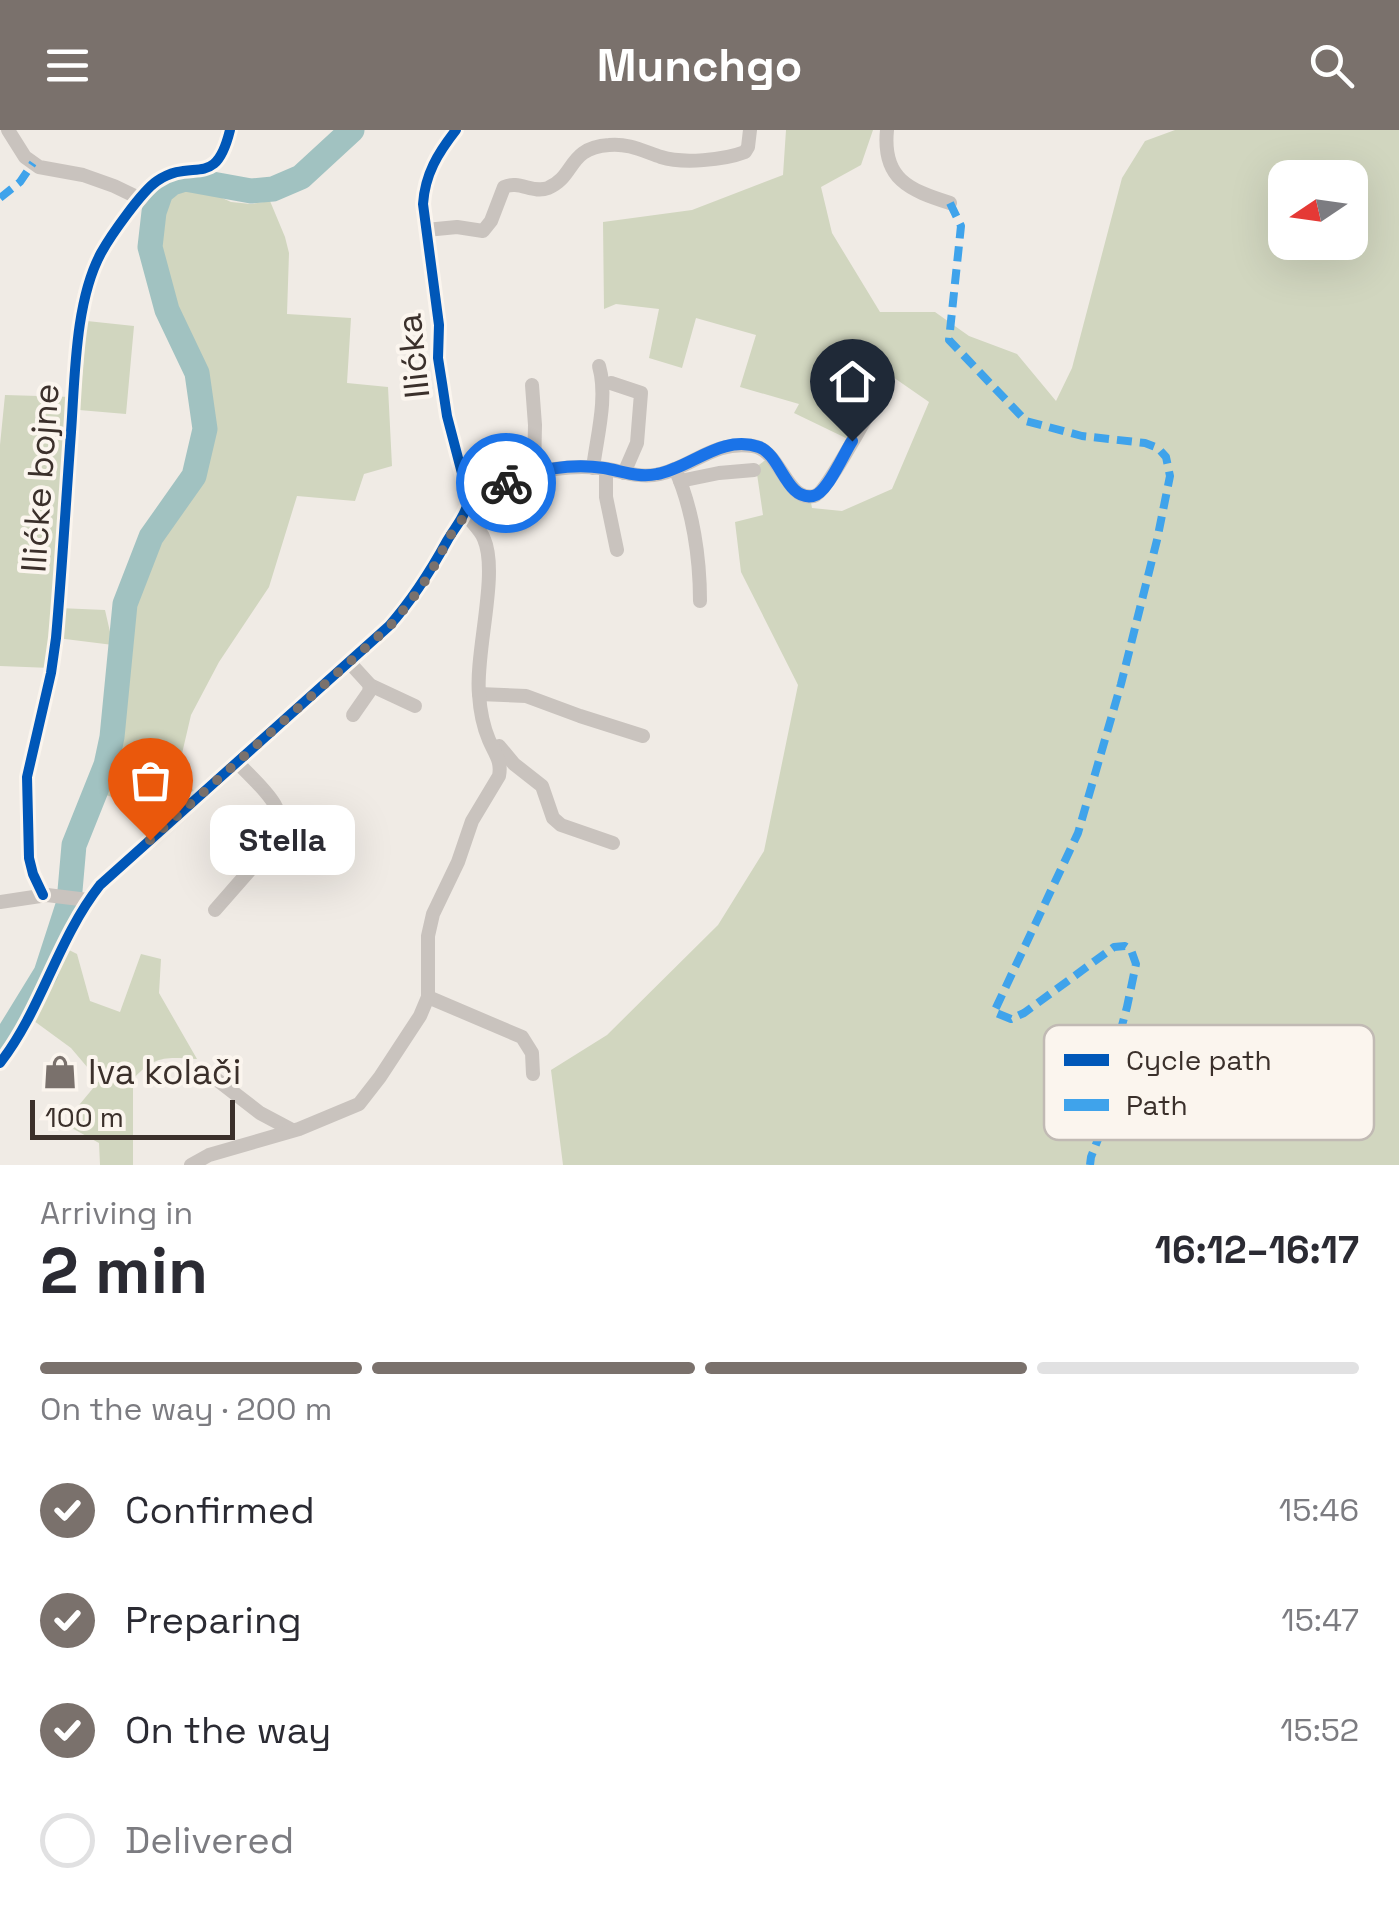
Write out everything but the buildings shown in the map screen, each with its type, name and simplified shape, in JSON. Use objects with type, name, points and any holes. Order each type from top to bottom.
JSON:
[{"type":"street","points":[[8,130],[25,157],[39,167],[83,174],[140,200]]},
{"type":"street","name":"Ilićke bojne","points":[[45,895],[29,858],[26,777],[56,638],[74,372],[82,317],[100,256],[115,231],[154,183],[172,173],[201,171],[217,163],[230,130]]},
{"type":"street","name":"Ilićka","points":[[428,998],[428,936],[433,914],[472,821],[500,768],[483,720],[479,694],[488,555],[484,538],[467,507],[447,416],[423,204],[424,184],[440,150],[456,130]]},
{"type":"street","points":[[426,230],[457,226],[484,231],[504,187],[515,184],[549,188],[576,158],[591,148],[623,145],[662,158],[694,160],[739,155],[748,148],[750,130]]},
{"type":"street","points":[[887,130],[887,157],[896,175],[917,192],[950,203]]},
{"type":"street","points":[[599,366],[600,468],[617,550]]},
{"type":"street","points":[[611,383],[640,392],[637,443],[624,473]]},
{"type":"street","points":[[532,385],[534,472]]},
{"type":"street","points":[[678,475],[711,450],[756,446],[772,456],[800,494],[819,495],[868,415]]},
{"type":"street","points":[[0,1064],[26,1026],[81,899],[390,626],[410,602],[467,507],[534,472],[568,467],[600,468],[636,476],[754,470]]},
{"type":"street","points":[[678,475],[695,542],[700,601]]},
{"type":"street","points":[[349,662],[370,685],[415,706]]},
{"type":"street","points":[[353,715],[370,685]]},
{"type":"street","points":[[479,694],[526,696],[642,736]]},
{"type":"street","points":[[483,720],[514,764],[542,786],[553,818],[561,825],[613,844]]},
{"type":"street","points":[[215,910],[277,839],[282,828],[279,812],[237,762]]},
{"type":"street","points":[[0,902],[45,895],[81,899]]},
{"type":"street","points":[[191,1165],[209,1155],[293,1130],[359,1104],[420,1016],[428,998],[522,1037],[532,1053],[533,1074]]},
{"type":"street","points":[[216,1079],[260,1113],[293,1130]]},
{"type":"green space","points":[[786,130],[873,130],[861,165],[821,187],[832,233],[880,312],[935,312],[969,336],[1017,354],[1056,401],[1072,368],[1122,178],[1145,141],[1175,130],[1399,130],[1399,1165],[563,1165],[551,1070],[607,1035],[718,925],[764,851],[798,685],[741,572],[735,522],[763,515],[756,467],[771,456],[810,497],[812,508],[842,511],[892,489],[929,402],[890,375],[852,441],[794,413],[799,404],[740,387],[756,335],[696,318],[682,368],[649,358],[659,309],[616,304],[604,309],[603,222],[692,210],[783,175]]},
{"type":"green space","points":[[180,187],[207,191],[231,202],[270,201],[289,253],[287,314],[351,318],[347,383],[388,387],[392,466],[364,474],[355,501],[297,496],[269,587],[219,662],[191,715],[177,775],[200,796],[175,818],[100,793],[119,734],[135,585],[156,540],[204,469],[213,442],[206,387],[175,311],[162,258],[168,200],[171,191]]},
{"type":"green space","points":[[87,321],[134,326],[126,414],[79,410]]},
{"type":"green space","points":[[5,395],[73,397],[59,608],[105,610],[113,645],[57,638],[51,668],[0,666],[0,445]]},
{"type":"green space","points":[[61,946],[77,954],[90,1001],[120,1012],[141,954],[161,959],[159,993],[197,1059],[162,1059],[148,1065],[133,1079],[133,1165],[100,1165],[99,1143],[70,1127],[70,1116],[99,1081],[71,1048],[30,1018]]},
{"type":"waterway","points":[[0,1048],[46,973],[69,902],[74,845],[106,765],[112,737],[125,604],[151,537],[194,476],[205,429],[197,373],[167,310],[150,247],[161,192],[185,179],[251,191],[273,189],[301,177],[352,130]]},
{"type":"marked path","points":[[0,198],[20,182],[33,163]]},
{"type":"marked path","points":[[950,203],[961,226],[949,340],[1026,421],[1082,436],[1145,443],[1158,448],[1166,457],[1170,476],[1121,684],[1078,833],[994,1012],[1011,1019],[1024,1013],[1114,947],[1125,946],[1131,950],[1136,964],[1122,1025]]},
{"type":"marked path","points":[[1090,1165],[1098,1140]]},
{"type":"cycle path","points":[[43,895],[29,858],[27,777],[56,638],[75,364],[86,293],[101,253],[143,194],[170,174],[210,166],[224,149],[230,130]]},
{"type":"cycle path","points":[[0,1063],[27,1020],[72,928],[100,885],[389,626],[421,585],[465,512],[469,500],[447,416],[438,358],[439,325],[423,204],[434,164],[456,130]]},
{"type":"way so far","points":[[150,840],[390,626],[430,574],[466,514],[469,500],[506,483]]},
{"type":"place","name":"Stella","points":[[150,840]]},
{"type":"place","name":"Iva kolači","points":[[60,1072]]},
{"type":"route","points":[[506,483],[520,476],[568,467],[656,475],[711,450],[756,446],[772,456],[800,494],[810,497],[819,495],[828,484],[852,441]]}]
